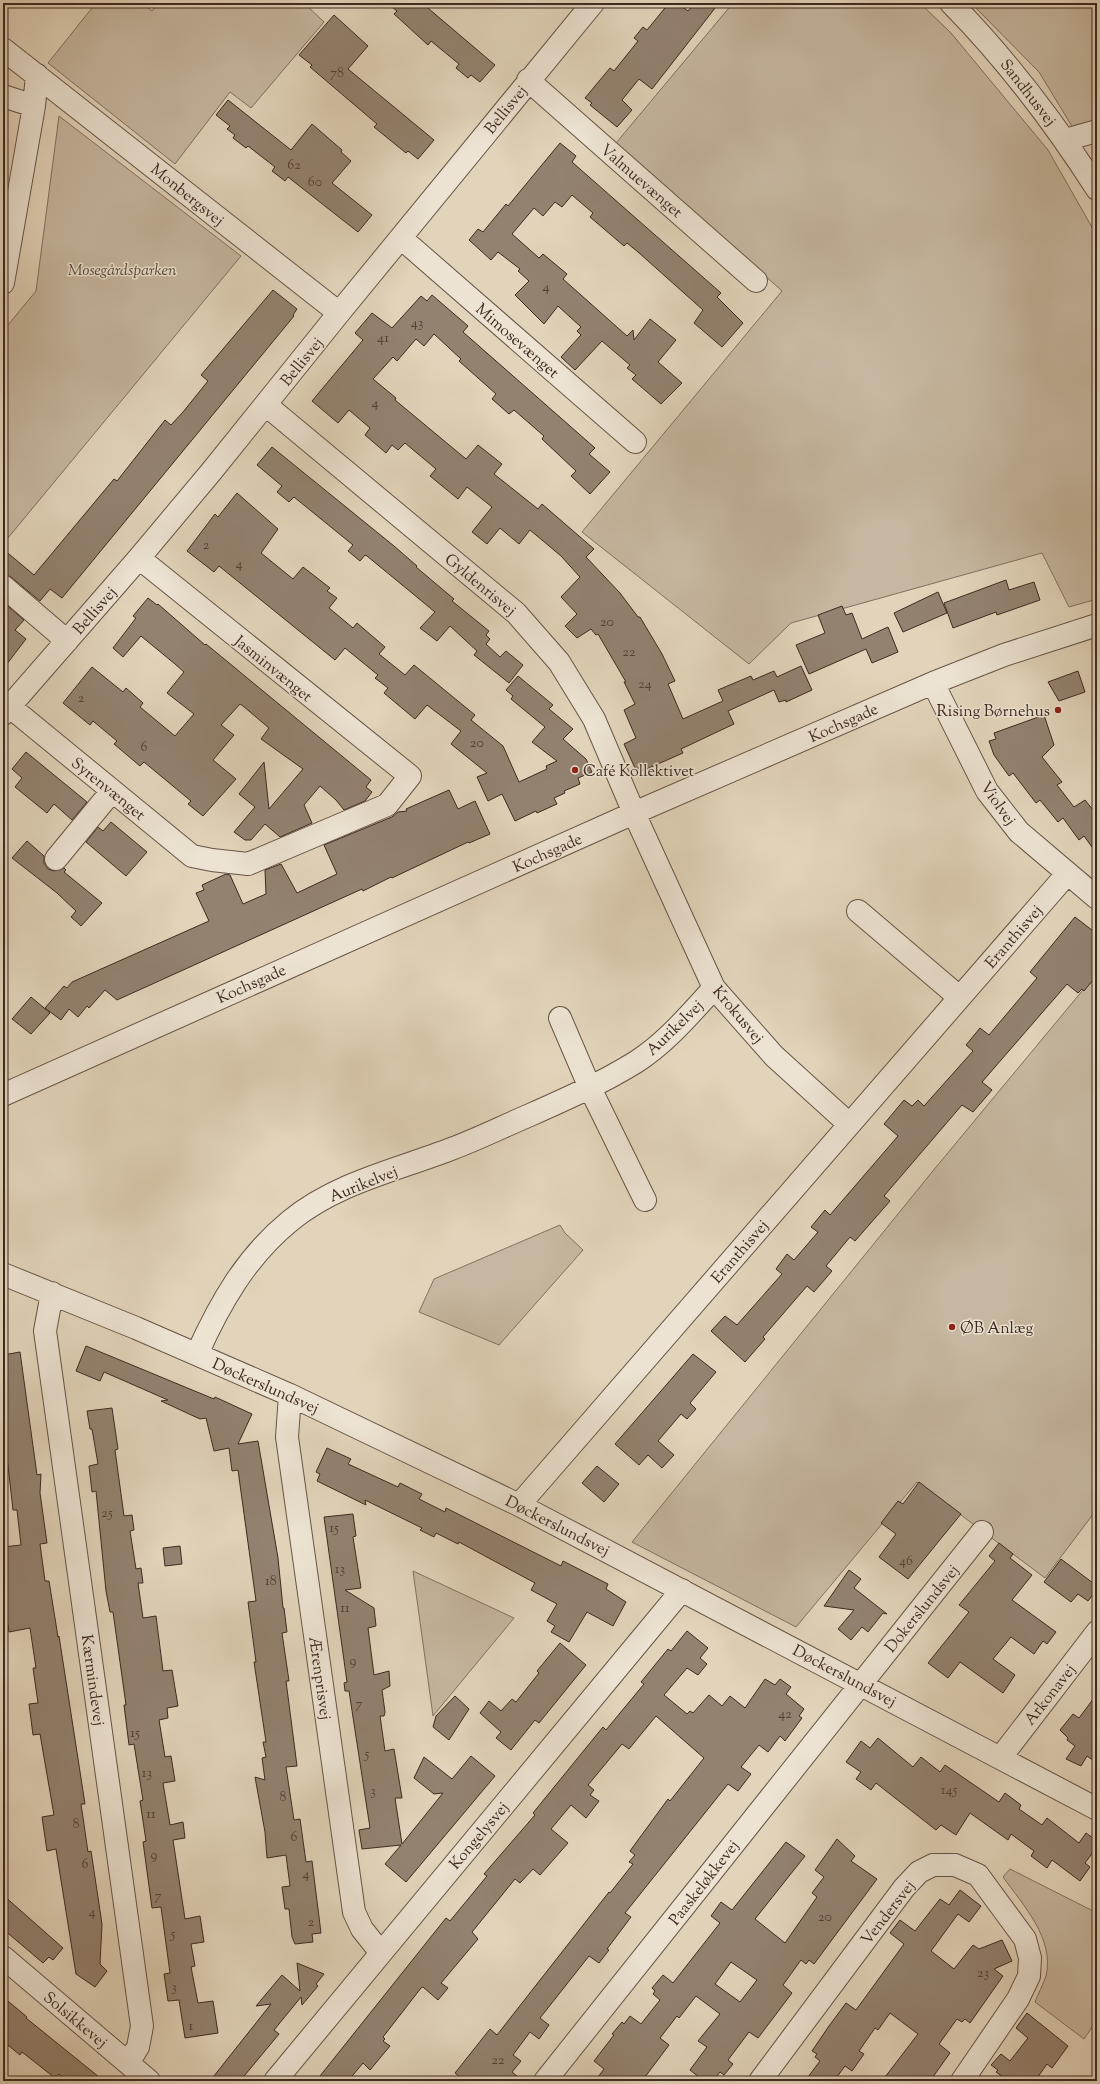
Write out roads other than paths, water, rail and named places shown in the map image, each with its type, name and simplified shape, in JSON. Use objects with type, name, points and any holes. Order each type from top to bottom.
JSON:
[{"type":"street","name":"Bellisvej","points":[[6,710],[139,558],[266,405],[528,80],[593,3]]},
{"type":"street","name":"Sandhusvej","points":[[951,3],[977,29],[1018,76],[1066,140],[1097,189]]},
{"type":"street","name":"Monbergsvej","points":[[3,49],[152,164],[246,242],[339,313]]},
{"type":"street","points":[[3,282],[34,106],[37,75]]},
{"type":"street","name":"Valmuevænget","points":[[528,80],[756,280]]},
{"type":"street","points":[[3,96],[34,106]]},
{"type":"street","points":[[1066,140],[1097,131]]},
{"type":"street","name":"Mimosevænget","points":[[401,238],[635,442]]},
{"type":"street","name":"Gyldenrisvej","points":[[266,405],[521,618],[559,662],[594,718],[634,813]]},
{"type":"street","name":"Jasminvænget","points":[[139,558],[410,776]]},
{"type":"street","points":[[3,586],[67,641]]},
{"type":"street","name":"Kochsgade","points":[[3,1095],[634,813],[933,683],[1004,655],[1097,625]]},
{"type":"street","name":"Violvej","points":[[933,683],[987,791],[1019,832],[1097,898]]},
{"type":"street","name":"Syrenvænget","points":[[6,710],[112,791],[192,856],[212,860],[248,864],[387,805],[410,776]]},
{"type":"street","points":[[56,859],[112,791]]},
{"type":"street","name":"Krokusvej","points":[[634,813],[714,988],[774,1056],[849,1124]]},
{"type":"street","name":"Eranthisvej","points":[[519,1505],[1067,874]]},
{"type":"street","points":[[858,910],[959,997]]},
{"type":"street","name":"Aurikelvej","points":[[197,1354],[214,1316],[234,1282],[261,1248],[291,1220],[319,1201],[351,1186],[453,1149],[590,1088],[637,1062],[661,1043],[714,988]]},
{"type":"street","points":[[560,1018],[590,1088],[645,1200]]},
{"type":"street","name":"Døckerslundsvej","points":[[3,1274],[197,1354],[290,1395],[519,1505],[861,1683],[1097,1809]]},
{"type":"street","name":"Kærmindevej","points":[[52,1294],[45,1332],[142,2026],[138,2047],[128,2063]]},
{"type":"street","name":"Ærenprisvej","points":[[290,1395],[287,1437],[354,1912],[362,1929],[381,1953]]},
{"type":"street","name":"Dokerslundsvej","points":[[861,1683],[982,1532]]},
{"type":"street","name":"Kongelysvej","points":[[275,2081],[682,1590]]},
{"type":"street","name":"Arkonavej","points":[[1000,1757],[1097,1632]]},
{"type":"street","name":"Paaskeløkkevej","points":[[545,2081],[861,1683]]},
{"type":"street","name":"Vendersvej","points":[[760,2081],[904,1888],[919,1872],[933,1865],[956,1865],[978,1875],[1025,1939],[1030,1958],[1029,1976],[1018,1999],[962,2081]]},
{"type":"street","name":"Solsikkevej","points":[[3,1957],[149,2081]]},
{"type":"place","name":"Rising Børnehus","points":[[1058,710]]},
{"type":"place","name":"Café Kollektivet","points":[[575,770]]},
{"type":"place","name":"ØB Anlæg","points":[[952,1327]]},
{"type":"park label","name":"Mosegårdsparken","points":[[122,269]]}]
